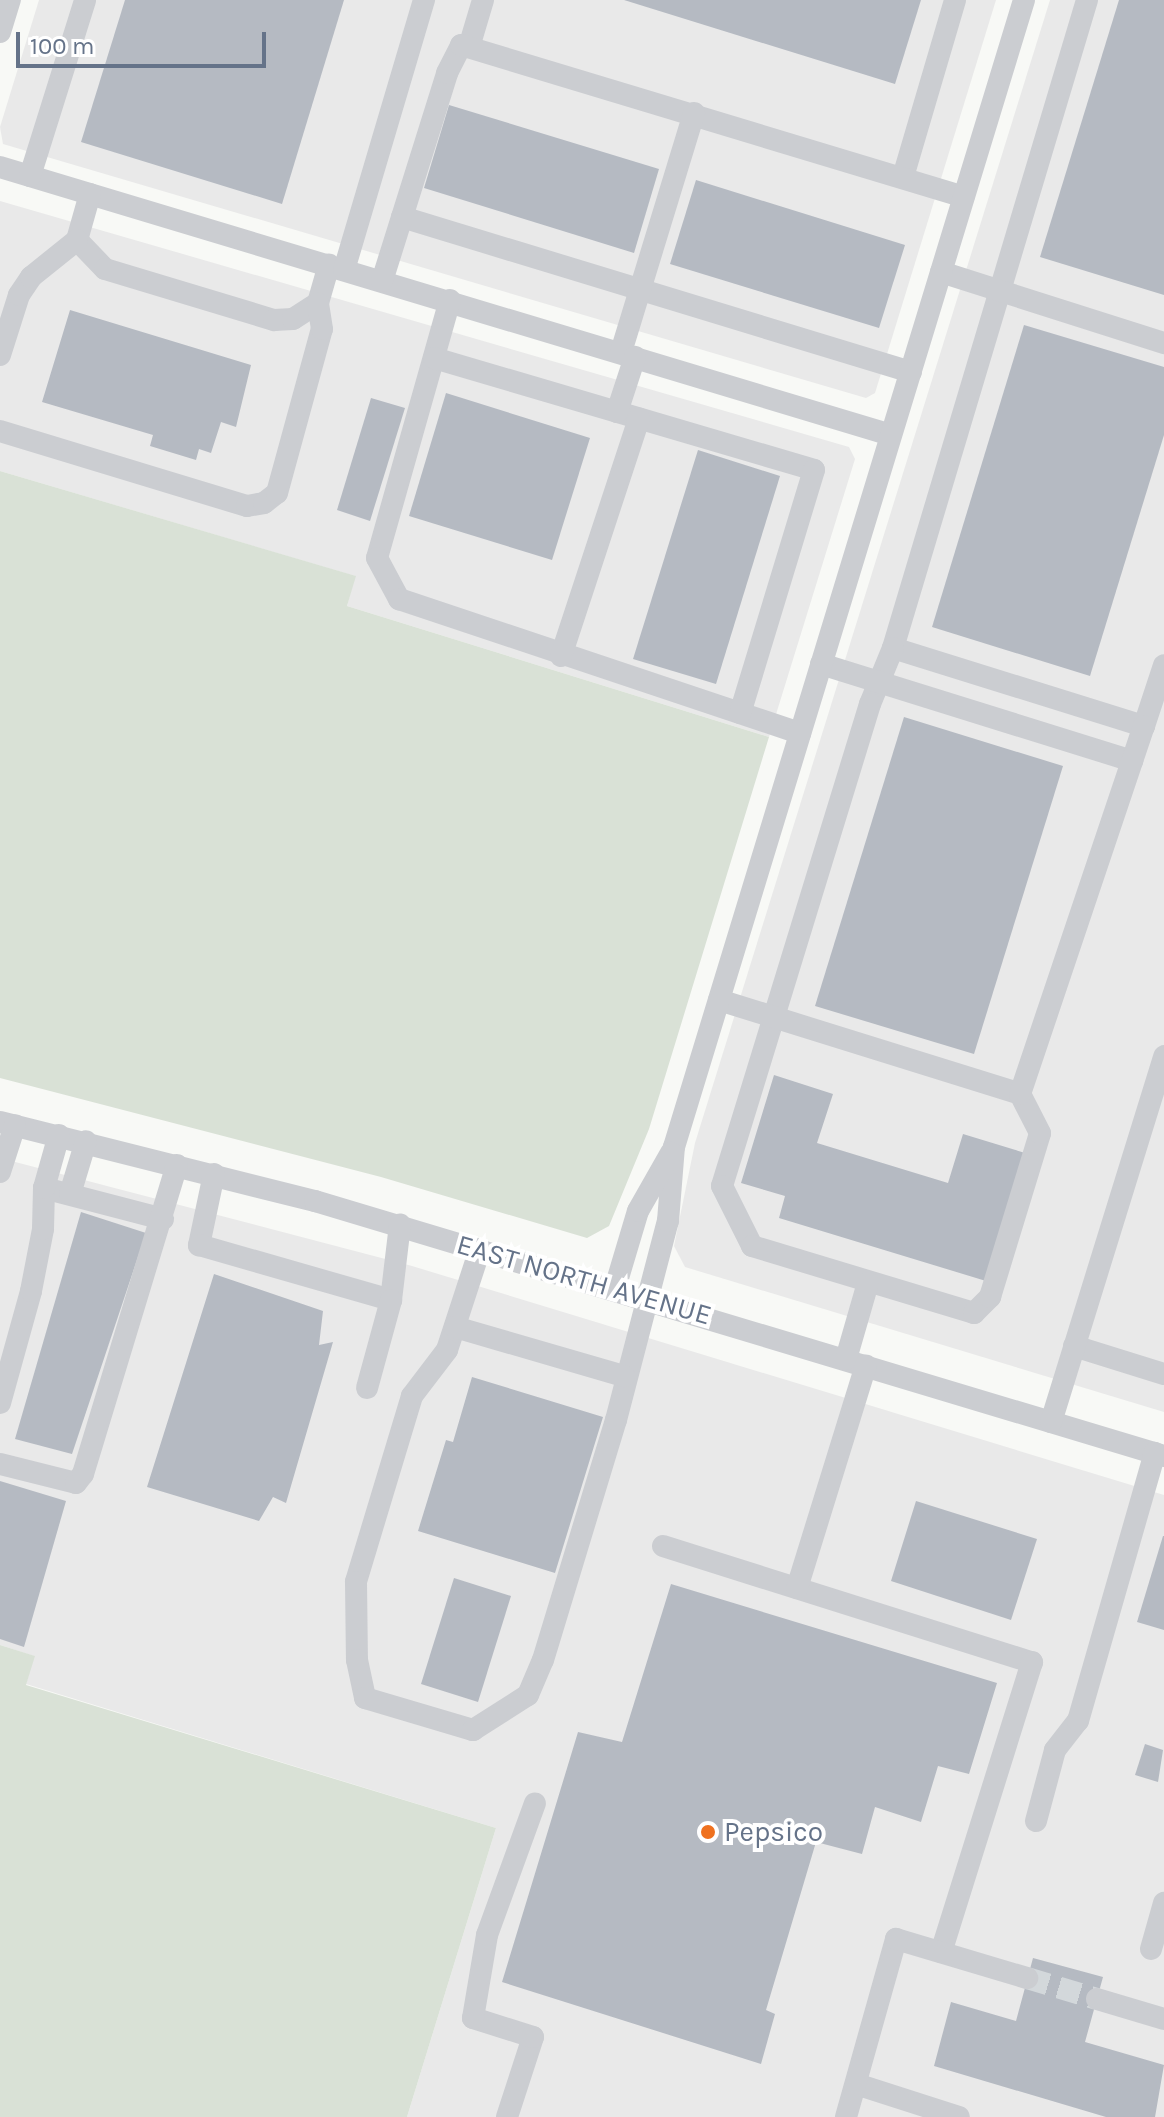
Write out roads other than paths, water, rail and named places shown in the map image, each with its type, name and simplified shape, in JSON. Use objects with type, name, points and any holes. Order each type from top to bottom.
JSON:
[{"type":"street","points":[[0,32],[10,0]]},
{"type":"street","points":[[30,176],[85,0]]},
{"type":"street","points":[[77,240],[105,269],[274,320],[293,319],[318,303],[337,267],[424,0]]},
{"type":"street","points":[[469,47],[483,0]]},
{"type":"street","points":[[903,177],[955,0]]},
{"type":"street","points":[[615,1288],[638,1211],[674,1147],[1024,0]]},
{"type":"street","points":[[719,1000],[773,1017],[1020,1094],[1040,1133],[985,1305],[974,1313],[952,1310],[752,1246],[722,1186],[773,1017],[893,648],[1087,0]]},
{"type":"street","points":[[382,281],[447,73],[461,45],[964,197]]},
{"type":"street","points":[[617,412],[640,290],[694,113]]},
{"type":"street","points":[[0,167],[891,435]]},
{"type":"street","points":[[0,355],[19,295],[31,277],[77,240],[90,194]]},
{"type":"street","points":[[402,217],[911,372]]},
{"type":"street","points":[[941,272],[1164,343]]},
{"type":"street","points":[[450,300],[377,558],[399,599],[561,656],[800,733]]},
{"type":"street","points":[[0,431],[247,506],[264,503],[277,493],[322,329],[318,303]]},
{"type":"street","points":[[434,358],[814,470],[740,713]]},
{"type":"street","points":[[561,656],[639,419]]},
{"type":"street","points":[[893,648],[1144,726]]},
{"type":"street","points":[[821,664],[1132,761]]},
{"type":"street","points":[[1020,1094],[1164,665]]},
{"type":"street","points":[[1051,1422],[1164,1056]]},
{"type":"street","points":[[0,1172],[7,1124]]},
{"type":"street","name":"EAST NORTH AVENUE","points":[[7,1124],[86,1141],[400,1225],[1160,1454]]},
{"type":"street","points":[[0,1403],[31,1291],[43,1229],[44,1188],[59,1135]]},
{"type":"street","points":[[70,1194],[86,1141]]},
{"type":"street","points":[[480,1249],[447,1350],[412,1396],[356,1582],[357,1660],[365,1698],[473,1730],[528,1695],[616,1420],[624,1376],[668,1221],[674,1147]]},
{"type":"street","points":[[0,1464],[76,1483],[83,1474],[177,1165]]},
{"type":"street","points":[[214,1174],[201,1219],[199,1245],[391,1300]]},
{"type":"street","points":[[44,1188],[163,1219]]},
{"type":"street","points":[[367,1388],[391,1300],[400,1225]]},
{"type":"street","points":[[797,1588],[856,1362],[868,1283]]},
{"type":"street","points":[[455,1327],[624,1376]]},
{"type":"street","points":[[1074,1346],[1164,1374]]},
{"type":"street","points":[[1036,1821],[1055,1750],[1078,1721],[1160,1454]]},
{"type":"street","points":[[663,1546],[1032,1662],[941,1952]]},
{"type":"street","points":[[507,2117],[533,2037],[473,2018],[487,1935],[535,1803]]},
{"type":"street","points":[[1151,1949],[1164,1903]]},
{"type":"street","points":[[846,2117],[896,1939],[1027,1978]]},
{"type":"street","points":[[1097,1999],[1164,2019]]},
{"type":"street","points":[[856,2084],[959,2117]]},
{"type":"tunnel","points":[[1027,1978],[1097,1999]]},
{"type":"place","name":"Pepsico","points":[[708,1832]]}]
